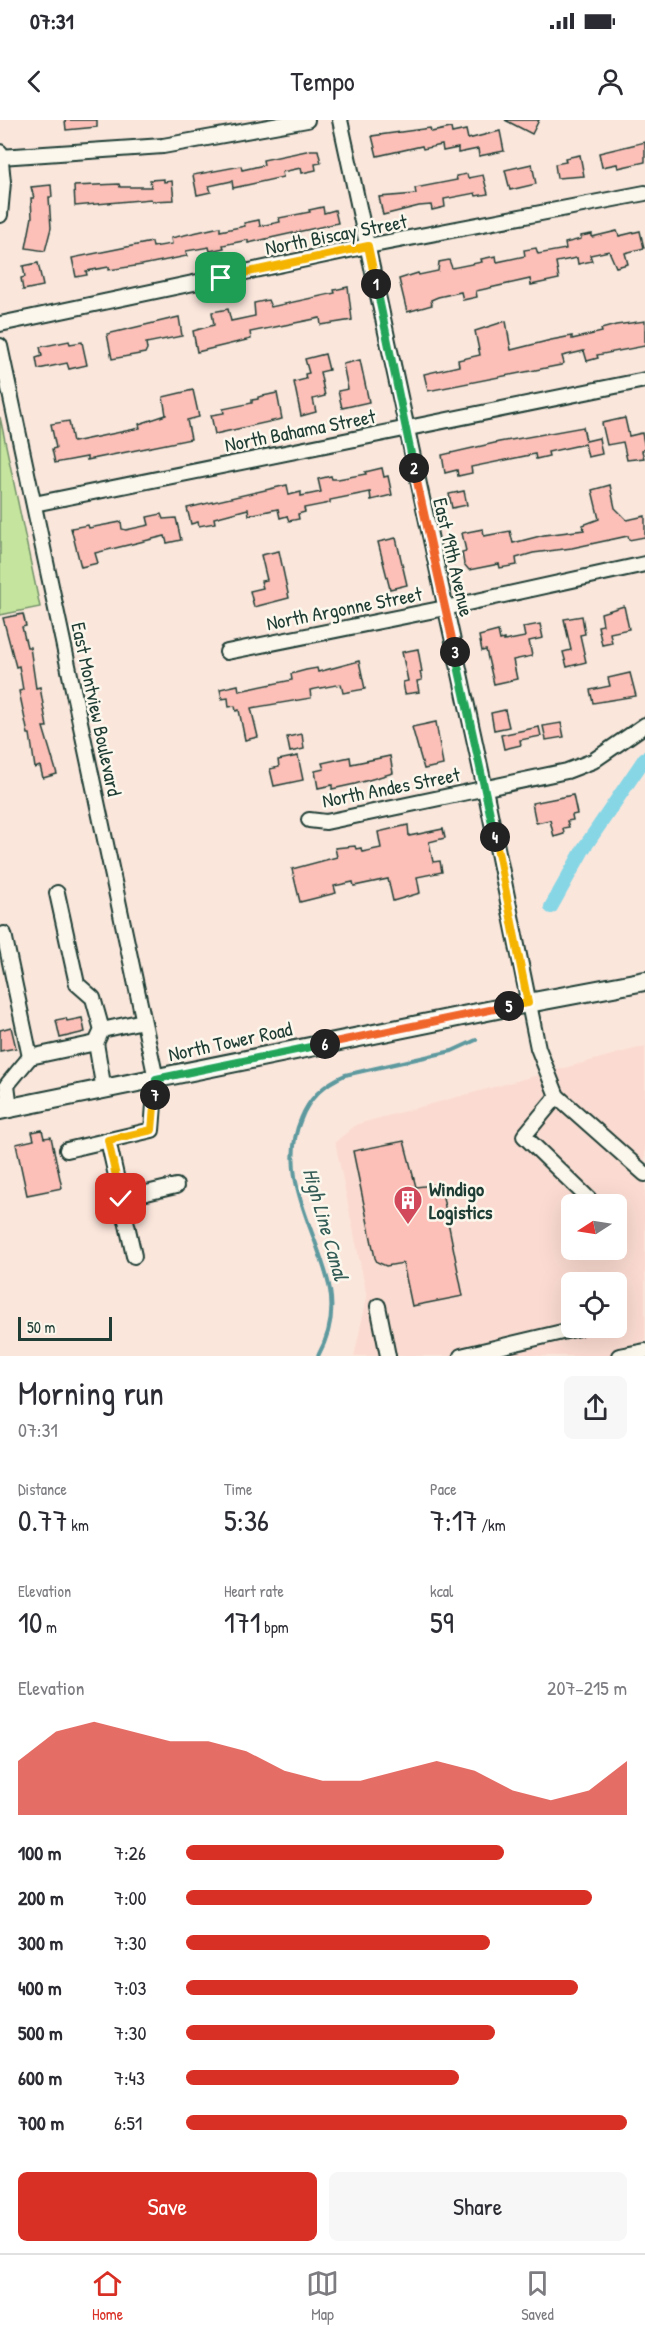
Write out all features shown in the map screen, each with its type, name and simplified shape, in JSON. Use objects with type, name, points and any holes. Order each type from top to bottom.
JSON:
[{"type":"main road","name":"North Tower Road","points":[[5,1109],[645,981]]},
{"type":"street","points":[[0,157],[163,146],[307,120]]},
{"type":"street","name":"East 19th Avenue","points":[[340,120],[405,429],[485,789],[538,1048],[557,1096]]},
{"type":"street","points":[[0,152],[3,182],[0,215]]},
{"type":"street","name":"North Biscay Street","points":[[0,324],[368,246],[645,193]]},
{"type":"street","name":"East Montview Boulevard","points":[[0,346],[156,1079],[152,1130],[108,1140]]},
{"type":"street","name":"North Bahama Street","points":[[34,504],[645,380]]},
{"type":"street","name":"North Argonne Street","points":[[227,652],[446,608],[645,564]]},
{"type":"street","name":"North Andes Street","points":[[309,820],[326,822],[582,767],[645,725]]},
{"type":"street","points":[[57,894],[77,984],[93,998],[104,1090]]},
{"type":"street","points":[[4,934],[30,1057]]},
{"type":"street","points":[[5,1109],[6,1085],[30,1057],[99,1037],[143,1021]]},
{"type":"street","points":[[583,1194],[524,1136],[557,1096],[645,1174]]},
{"type":"street","points":[[67,1150],[108,1140],[134,1256]]},
{"type":"street","points":[[121,1199],[176,1186]]},
{"type":"street","points":[[378,1306],[388,1356]]},
{"type":"street","points":[[461,1356],[561,1332]]},
{"type":"street","points":[[619,1356],[640,1353]]},
{"type":"shaded area","points":[[645,1046],[645,1356],[354,1356],[367,1297],[335,1142],[357,1124]]},
{"type":"green space","points":[[0,417],[40,607],[0,615]]},
{"type":"building","points":[[65,120],[97,120],[97,127],[66,130]]},
{"type":"building","points":[[505,120],[539,120],[532,134]]},
{"type":"building","points":[[430,128],[431,132],[451,128],[452,133],[466,130],[468,139],[500,131],[504,151],[479,156],[478,149],[458,153],[458,148],[443,151],[442,145],[423,149],[422,146],[377,156],[372,136]]},
{"type":"building","points":[[645,142],[645,162],[618,168],[617,164],[602,167],[599,153]]},
{"type":"building","points":[[318,150],[321,163],[315,164],[316,170],[302,173],[301,168],[282,172],[283,177],[233,188],[232,181],[209,186],[211,192],[197,195],[193,175],[241,166],[242,170],[264,165],[263,160]]},
{"type":"building","points":[[580,155],[584,176],[557,178],[555,164],[566,162],[565,158]]},
{"type":"building","points":[[532,164],[536,184],[510,190],[505,170]]},
{"type":"building","points":[[467,174],[468,178],[483,175],[488,194],[476,196],[475,193],[444,199],[445,207],[432,210],[431,205],[419,206],[383,215],[379,197],[416,194],[415,188],[457,180],[456,176]]},
{"type":"building","points":[[164,179],[164,182],[172,181],[174,200],[152,201],[151,199],[75,206],[74,186],[119,184],[120,187],[151,187],[150,180]]},
{"type":"building","points":[[51,185],[52,197],[49,197],[51,228],[45,251],[26,248],[32,217],[31,198],[34,198],[31,187]]},
{"type":"building","points":[[323,207],[324,213],[335,210],[338,223],[248,243],[248,240],[223,245],[224,248],[210,251],[209,247],[186,251],[187,256],[142,265],[86,271],[87,275],[76,277],[72,258],[152,242],[153,247],[172,244],[171,238],[220,227],[220,231],[245,226],[244,223],[259,220],[260,226],[280,222],[279,218]]},
{"type":"building","points":[[617,231],[619,236],[640,231],[644,248],[625,253],[628,264],[616,267],[609,251],[590,255],[592,261],[578,264],[577,258],[556,262],[559,279],[531,285],[530,279],[476,291],[477,297],[463,300],[461,292],[438,297],[431,300],[432,305],[407,312],[399,279],[418,273],[419,275],[438,271],[439,262],[449,260],[452,268],[482,262],[481,259],[496,256],[497,262],[525,256],[524,250],[536,248],[538,254],[566,249],[565,243],[581,239],[581,236],[592,234],[592,237]]},
{"type":"building","points":[[38,263],[43,286],[23,290],[21,278],[25,277],[23,266]]},
{"type":"building","points":[[348,287],[352,320],[321,325],[320,318],[250,332],[251,339],[197,352],[193,331],[214,325],[212,312],[228,309],[231,321],[255,316],[254,303],[268,300],[271,307],[335,293],[334,290]]},
{"type":"building","points":[[179,317],[182,336],[146,343],[145,353],[112,359],[107,334]]},
{"type":"building","points":[[506,321],[511,350],[551,340],[572,336],[572,339],[602,332],[601,329],[616,325],[645,321],[645,346],[597,355],[598,358],[587,361],[584,351],[562,356],[564,363],[561,365],[428,391],[424,374],[459,366],[458,360],[480,355],[475,331]]},
{"type":"building","points":[[69,341],[70,344],[82,342],[87,365],[69,369],[67,363],[38,369],[36,358],[42,356],[40,347]]},
{"type":"building","points":[[325,354],[329,370],[320,372],[325,396],[313,399],[316,412],[301,416],[294,382],[306,379],[305,374],[309,373],[305,359]]},
{"type":"building","points":[[360,360],[369,402],[342,408],[338,391],[348,389],[343,364]]},
{"type":"building","points":[[193,390],[199,417],[187,420],[191,439],[87,460],[87,457],[55,463],[52,449],[56,448],[51,424],[69,421],[73,442],[140,428],[139,424],[166,415],[163,397]]},
{"type":"building","points":[[277,393],[282,419],[215,434],[211,415],[224,413],[223,409],[252,403],[252,400],[258,397]]},
{"type":"building","points":[[625,418],[629,436],[642,433],[644,458],[627,460],[623,442],[607,445],[602,423]]},
{"type":"building","points":[[583,427],[586,441],[599,438],[602,454],[588,457],[585,444],[548,452],[549,456],[536,459],[535,454],[471,467],[472,473],[458,476],[457,470],[445,473],[442,455]]},
{"type":"building","points":[[382,468],[384,477],[388,476],[392,495],[371,500],[370,492],[330,500],[330,503],[304,508],[305,512],[298,514],[299,519],[289,521],[287,516],[280,518],[278,509],[249,515],[248,509],[214,518],[215,523],[199,526],[198,522],[191,524],[187,508],[287,485],[289,495],[301,492],[301,496],[321,492],[318,479],[331,476],[332,479],[338,479],[366,474],[365,472]]},
{"type":"building","points":[[610,485],[615,508],[627,520],[645,516],[645,537],[629,540],[628,536],[572,548],[533,553],[516,558],[517,565],[500,568],[499,564],[469,570],[464,564],[462,552],[466,551],[462,533],[483,529],[484,536],[510,531],[513,543],[544,535],[584,530],[583,525],[599,519],[592,490]]},
{"type":"building","points":[[464,491],[467,505],[452,508],[449,494]]},
{"type":"building","points":[[161,514],[163,519],[176,518],[181,540],[167,543],[165,536],[95,553],[98,563],[81,567],[71,528],[88,525],[89,528],[121,522],[122,529],[126,530],[149,525],[147,517]]},
{"type":"building","points":[[396,538],[407,585],[390,589],[378,542]]},
{"type":"building","points":[[279,551],[289,598],[254,607],[250,591],[263,588],[261,581],[267,580],[261,555]]},
{"type":"building","points":[[624,606],[629,629],[610,633],[612,643],[602,645],[598,626],[603,625],[601,613]]},
{"type":"building","points":[[23,614],[26,626],[22,627],[27,647],[30,647],[36,688],[40,687],[47,727],[43,727],[57,774],[43,778],[40,766],[35,768],[30,734],[28,734],[19,691],[23,690],[19,666],[16,667],[3,618]]},
{"type":"building","points":[[582,616],[585,634],[580,635],[586,662],[567,667],[563,652],[571,650],[564,619]]},
{"type":"building","points":[[540,624],[543,638],[529,641],[532,656],[513,660],[517,679],[494,684],[486,650],[482,651],[479,636],[498,631],[500,640],[504,639],[504,641],[525,637],[523,627]]},
{"type":"building","points":[[418,649],[422,672],[420,672],[422,680],[417,681],[419,692],[405,694],[403,682],[408,681],[402,652]]},
{"type":"building","points":[[359,661],[365,689],[343,693],[341,684],[310,690],[311,698],[251,708],[258,737],[245,740],[239,710],[236,711],[235,706],[229,707],[228,698],[222,699],[220,689],[238,685],[239,691],[292,680],[291,674],[306,670],[317,668],[318,672]]},
{"type":"building","points":[[630,673],[636,696],[593,703],[590,690],[610,686],[608,678]]},
{"type":"building","points":[[505,710],[509,727],[494,730],[491,713]]},
{"type":"building","points":[[436,722],[443,765],[424,769],[412,727]]},
{"type":"building","points":[[561,723],[564,737],[546,740],[543,726]]},
{"type":"building","points":[[539,727],[541,736],[520,740],[521,745],[504,749],[501,735]]},
{"type":"building","points":[[302,734],[304,749],[290,752],[287,737]]},
{"type":"building","points":[[298,756],[303,780],[274,786],[270,769],[279,767],[278,760]]},
{"type":"building","points":[[390,756],[393,773],[332,789],[332,785],[318,788],[315,771],[324,769],[322,763],[350,757],[351,764]]},
{"type":"building","points":[[573,795],[577,814],[572,815],[573,820],[567,821],[569,827],[563,828],[564,834],[554,837],[550,820],[536,823],[532,803]]},
{"type":"building","points":[[408,825],[409,836],[443,829],[445,838],[429,842],[433,862],[440,861],[442,872],[417,877],[420,893],[393,901],[388,879],[354,886],[353,882],[334,886],[336,893],[300,902],[292,869],[337,857],[335,848],[355,846],[356,849],[361,848],[362,852],[381,848],[378,832]]},
{"type":"building","points":[[66,1018],[67,1021],[82,1018],[85,1032],[60,1038],[56,1020]]},
{"type":"building","points":[[11,1027],[16,1048],[0,1051],[0,1030]]},
{"type":"building","points":[[42,1130],[44,1138],[51,1137],[62,1188],[27,1195],[16,1144],[34,1140],[32,1132]]},
{"type":"building","name":"Windigo Logistics","points":[[404,1141],[416,1187],[433,1185],[442,1192],[463,1296],[412,1306],[403,1263],[386,1266],[377,1262],[375,1258],[353,1151]]},
{"type":"waterway","points":[[551,907],[584,848],[645,758]]},
{"type":"waterway","name":"High Line Canal","points":[[318,1356],[330,1324],[331,1299],[325,1269],[296,1184],[293,1162],[295,1141],[304,1111],[318,1092],[345,1075],[452,1051],[476,1040]]},
{"type":"place","name":"Windigo Logistics","points":[[408,1226]]},
{"type":"route","points":[[121,1199],[108,1140],[152,1130],[156,1079],[528,1003],[485,789],[405,429],[368,246],[221,278]]}]
